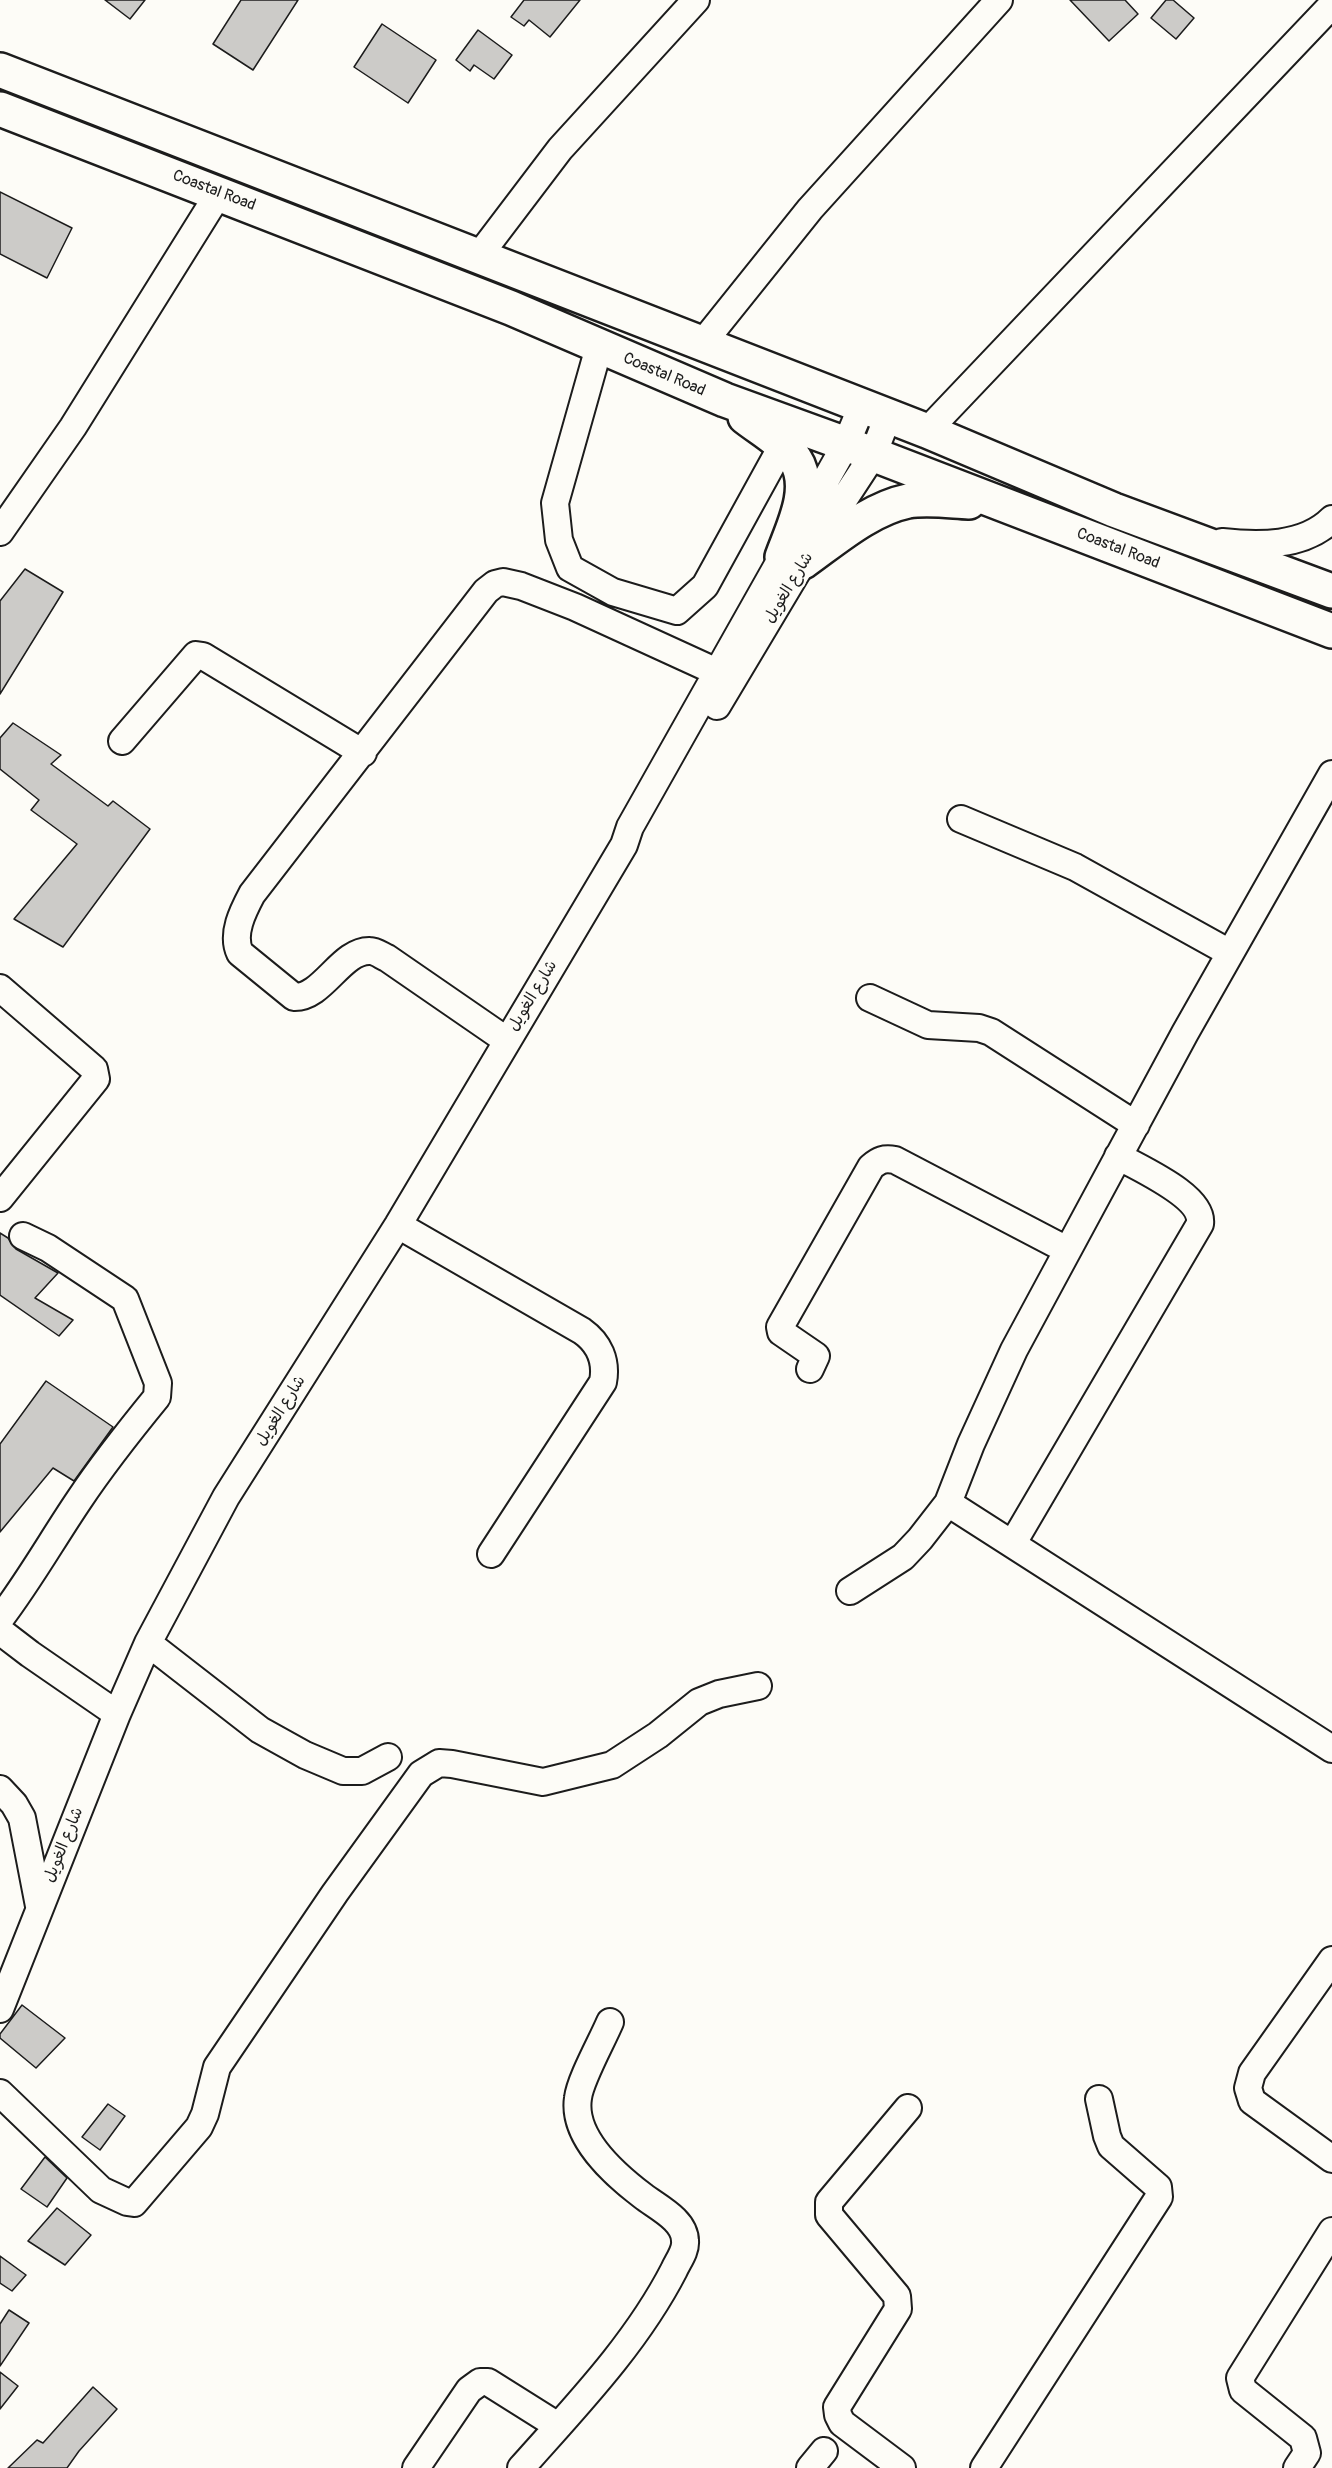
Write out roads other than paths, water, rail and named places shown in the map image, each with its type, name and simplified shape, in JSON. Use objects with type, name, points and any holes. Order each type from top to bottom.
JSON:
[{"type":"highway","points":[[0,70],[701,345],[927,431],[1114,510],[1332,591]]},
{"type":"highway","name":"Coastal Road","points":[[0,109],[511,308],[725,400],[860,449],[1332,631]]},
{"type":"highway","points":[[725,400],[795,458],[802,476],[800,509],[792,560]]},
{"type":"highway","points":[[792,560],[881,510],[907,502],[929,500],[998,503]]},
{"type":"street","points":[[478,257],[560,149],[696,0]]},
{"type":"street","points":[[701,345],[810,209],[999,0]]},
{"type":"street","points":[[927,431],[1332,5]]},
{"type":"street","points":[[0,532],[73,427],[219,193]]},
{"type":"street","points":[[599,347],[555,503],[559,540],[570,568],[613,592],[677,611],[705,586],[782,446]]},
{"type":"street","name":"شارع الغويل","points":[[0,2009],[117,1714],[148,1644],[226,1497],[398,1225],[624,845],[630,827],[717,672],[792,560],[860,449],[875,411]]},
{"type":"street","points":[[1191,538],[1249,545],[1271,545],[1306,535],[1325,526],[1332,519]]},
{"type":"street","name":"شارع الغويل","points":[[624,845],[644,828],[792,560]]},
{"type":"street","points":[[506,1040],[387,958],[373,951],[360,953],[351,958],[313,991],[294,997],[240,953],[237,947],[237,934],[242,912],[252,894],[486,591],[495,584],[503,582],[521,586],[575,607],[717,672]]},
{"type":"street","points":[[122,741],[196,655],[203,656],[363,753]]},
{"type":"street","points":[[850,1591],[903,1557],[948,1503],[975,1434],[1014,1350],[1230,953],[1332,774]]},
{"type":"street","points":[[961,819],[1075,867],[1230,953]]},
{"type":"street","points":[[0,988],[94,1069],[96,1079],[0,1198]]},
{"type":"street","points":[[870,998],[928,1025],[979,1028],[991,1032],[1136,1125]]},
{"type":"street","points":[[1013,1543],[1200,1224],[1201,1217],[1196,1206],[1181,1193],[1118,1156]]},
{"type":"street","points":[[810,1369],[816,1359],[814,1354],[786,1336],[781,1332],[780,1327],[872,1167],[878,1161],[885,1158],[894,1160],[1068,1250]]},
{"type":"street","points":[[398,1225],[582,1331],[596,1344],[604,1364],[603,1382],[491,1554]]},
{"type":"street","points":[[0,1619],[27,1584],[78,1501],[157,1397],[159,1391],[124,1299],[48,1248],[23,1236]]},
{"type":"street","points":[[948,1503],[1330,1744]]},
{"type":"street","points":[[0,1631],[117,1714]]},
{"type":"street","points":[[148,1644],[260,1730],[304,1755],[343,1771],[362,1771],[388,1757]]},
{"type":"street","points":[[0,2094],[101,2190],[134,2203],[199,2127],[205,2114],[217,2067],[335,1893],[421,1774],[439,1763],[543,1782],[612,1765],[658,1735],[699,1702],[719,1694],[758,1686]]},
{"type":"street","points":[[0,1789],[14,1804],[22,1818],[39,1906]]},
{"type":"street","points":[[1332,1960],[1252,2073],[1248,2088],[1252,2101],[1332,2158]]},
{"type":"street","points":[[521,2468],[617,2358],[664,2288],[684,2249],[686,2240],[679,2224],[615,2172],[590,2144],[582,2128],[577,2113],[578,2097],[610,2022]]},
{"type":"street","points":[[984,2468],[1159,2197],[1158,2187],[1111,2146],[1100,2099]]},
{"type":"street","points":[[902,2468],[842,2423],[838,2415],[837,2407],[898,2309],[898,2302],[897,2296],[828,2215],[828,2209],[829,2202],[908,2108]]},
{"type":"street","points":[[1297,2468],[1307,2453],[1302,2438],[1243,2390],[1240,2378],[1332,2231]]},
{"type":"street","points":[[416,2468],[469,2390],[480,2382],[488,2382],[558,2426]]}]
